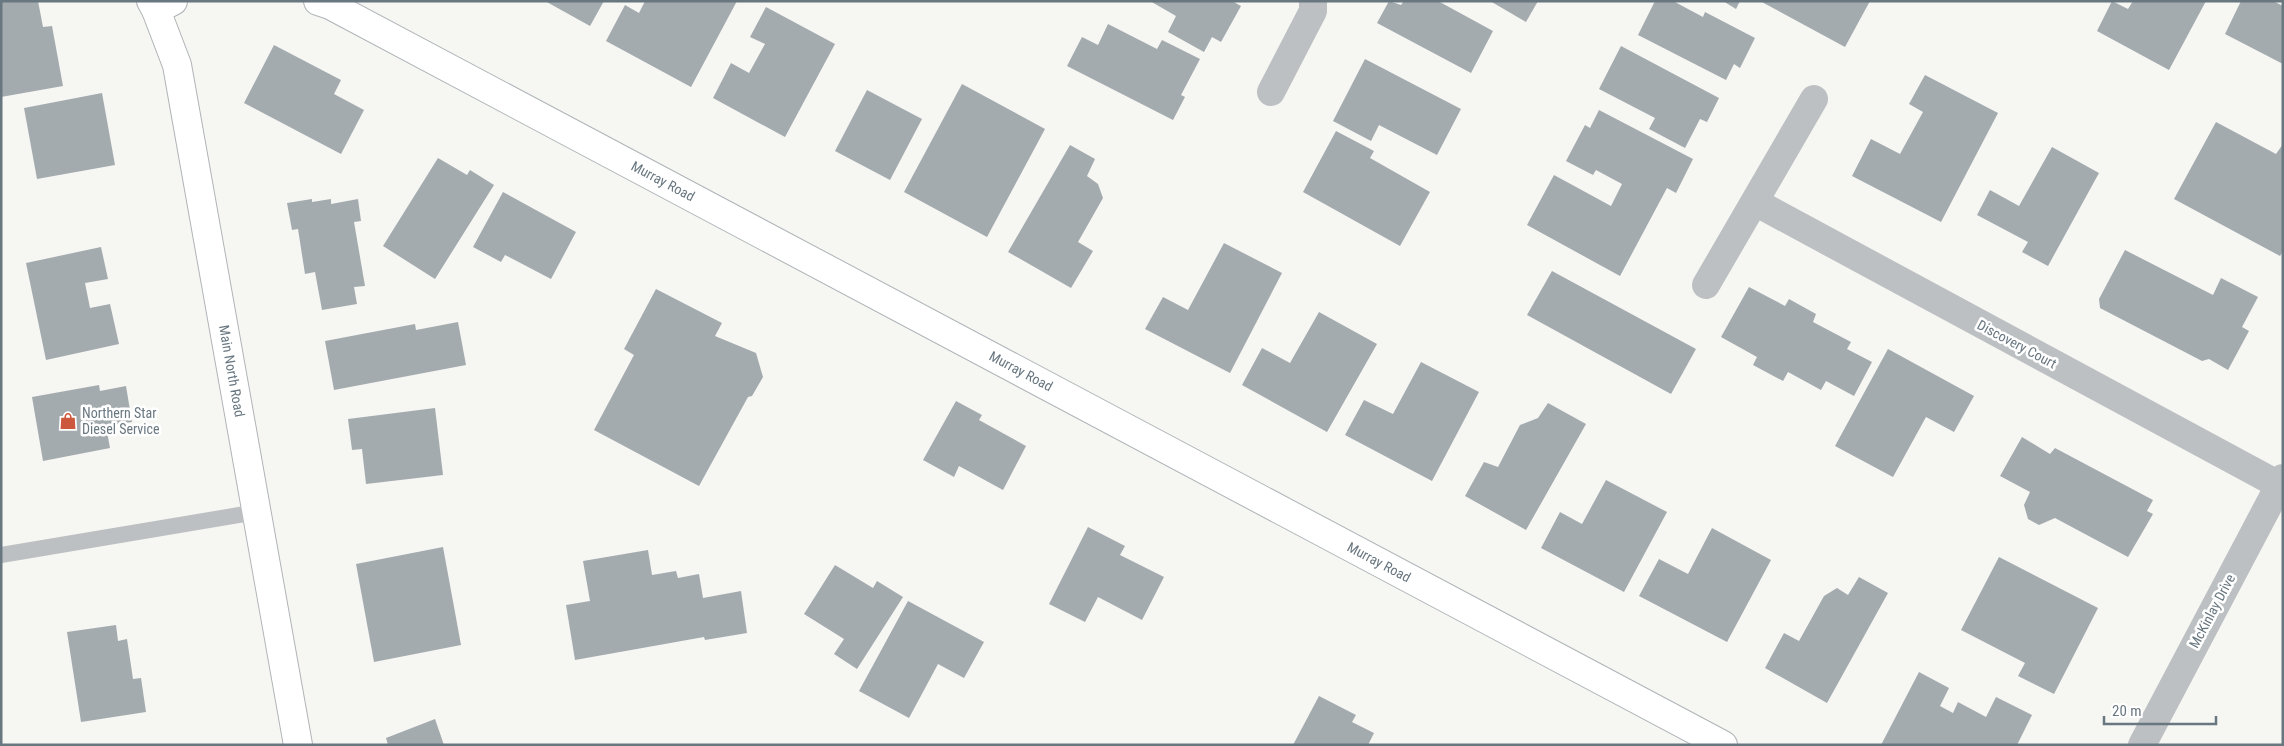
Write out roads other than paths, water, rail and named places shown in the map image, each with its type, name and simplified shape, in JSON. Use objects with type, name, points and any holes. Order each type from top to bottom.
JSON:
[{"type":"street","name":"Murray Road","points":[[318,1],[330,4],[1723,745]]},
{"type":"street","points":[[1271,92],[1313,11],[1312,1]]},
{"type":"street","name":"Main North Road","points":[[160,4],[177,65],[298,745]]},
{"type":"street","points":[[1706,285],[1814,99]]},
{"type":"street","name":"Discovery Court","points":[[1755,202],[2281,482]]},
{"type":"street","name":"McKinlay Drive","points":[[2142,745],[2281,482]]},
{"type":"lane","points":[[1,555],[256,512]]},
{"type":"place","name":"Northern Star Diesel Service","points":[[68,421]]}]
